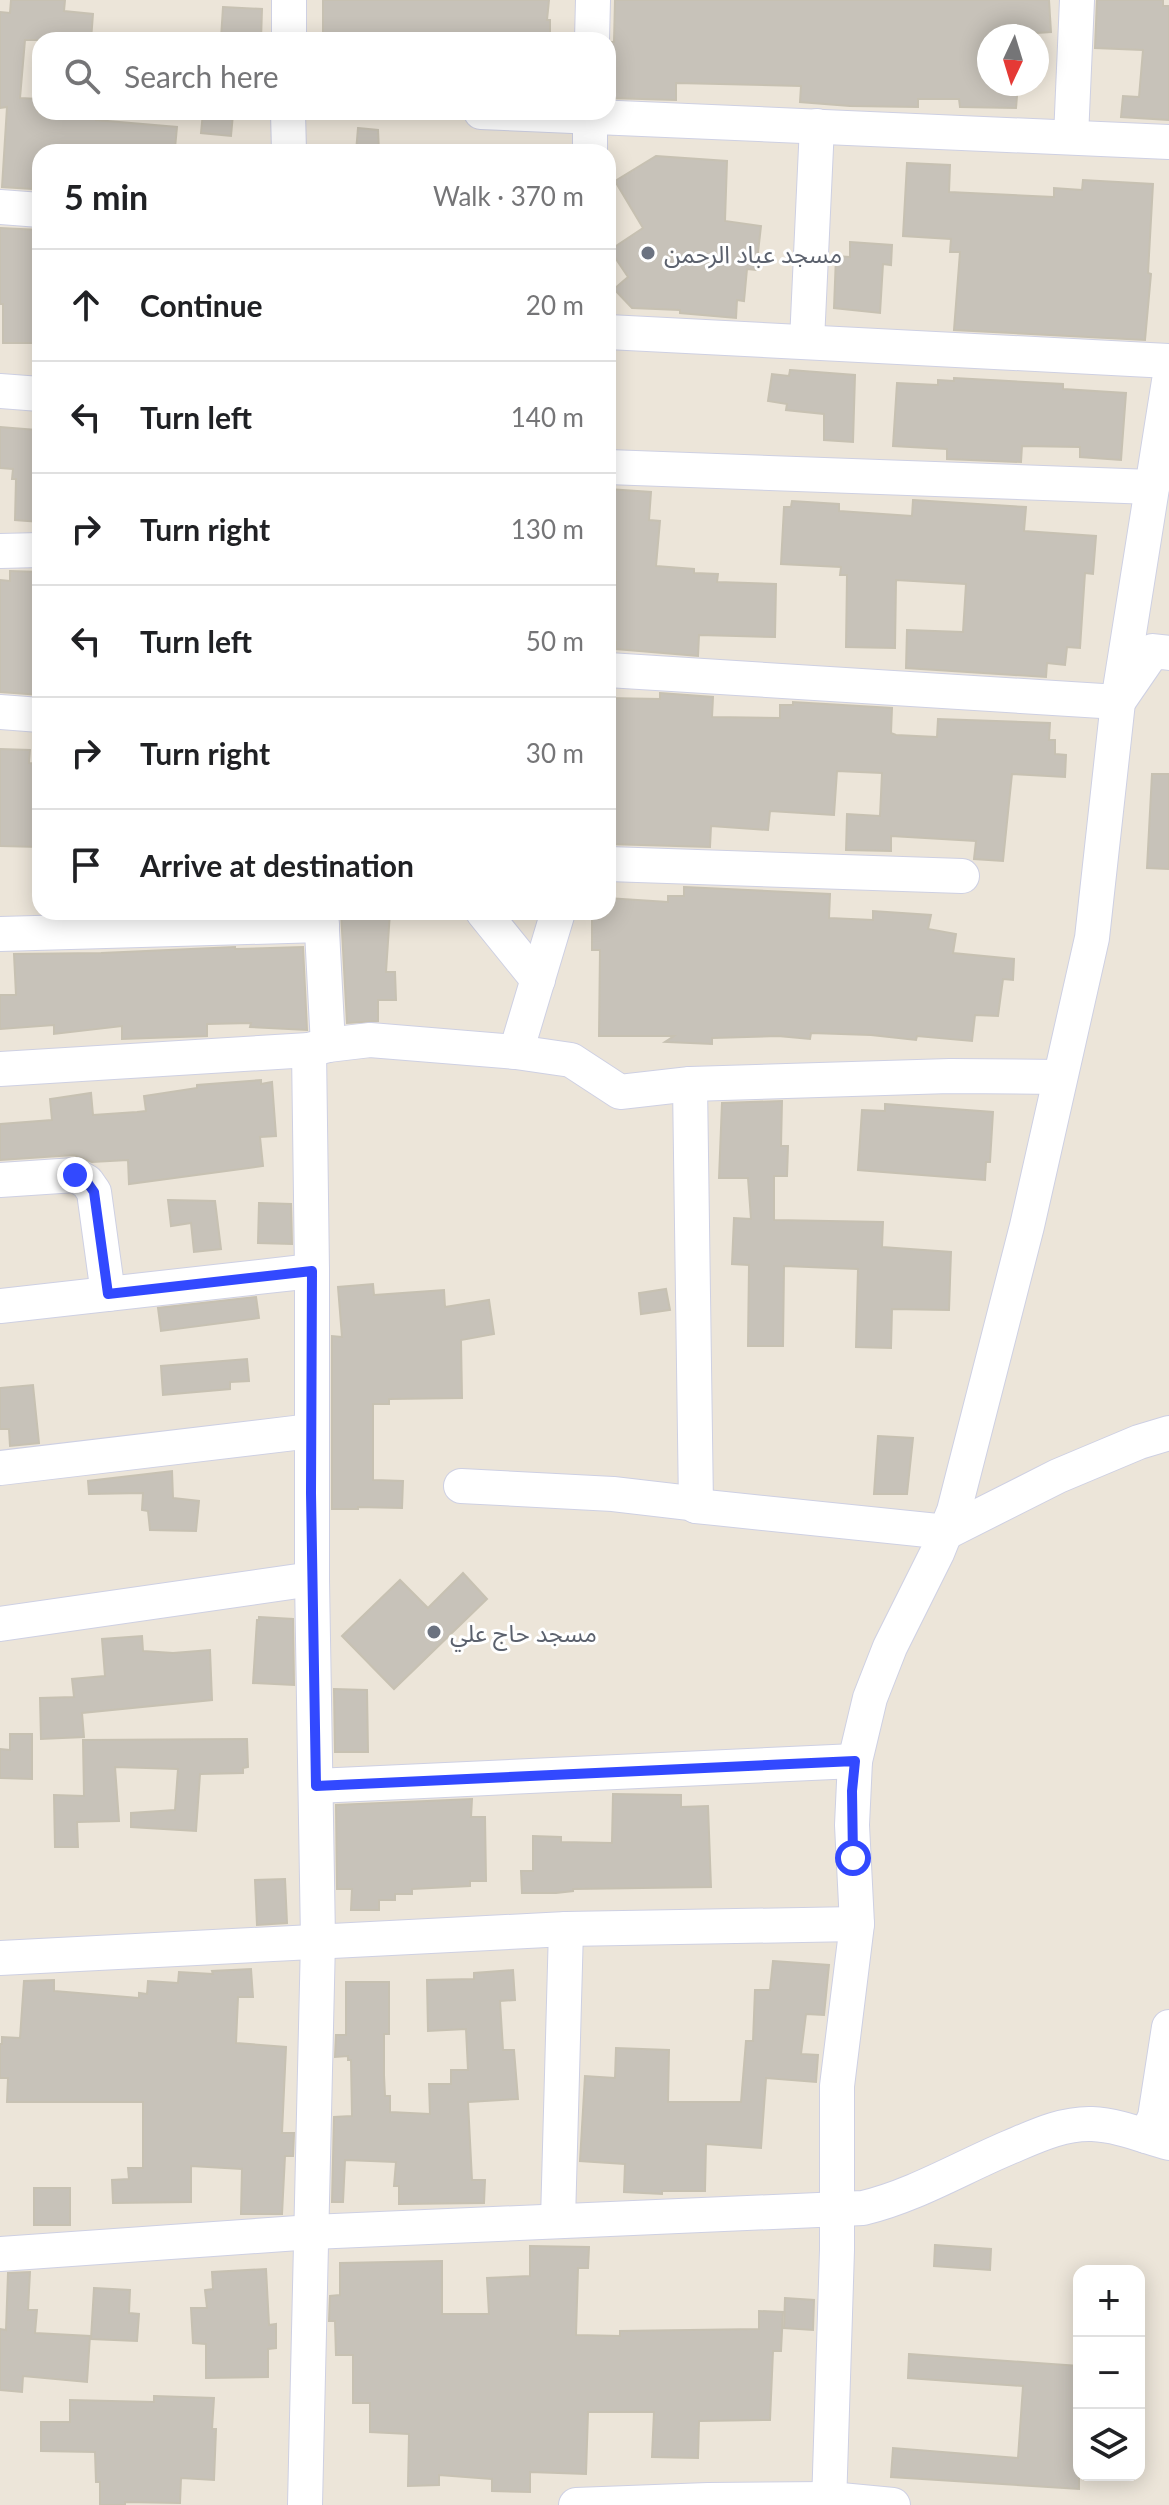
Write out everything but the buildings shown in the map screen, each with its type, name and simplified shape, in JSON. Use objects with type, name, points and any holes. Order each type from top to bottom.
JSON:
[{"type":"street","points":[[289,0],[289,32]]},
{"type":"street","points":[[592,32],[593,0]]},
{"type":"street","points":[[1071,137],[1077,0]]},
{"type":"street","points":[[616,116],[1169,142]]},
{"type":"street","points":[[288,120],[289,144]]},
{"type":"street","points":[[590,120],[590,144]]},
{"type":"street","points":[[807,341],[817,126]]},
{"type":"street","points":[[0,207],[32,209]]},
{"type":"street","points":[[616,332],[1169,361]]},
{"type":"street","points":[[829,2502],[838,2209],[837,2086],[857,1924],[852,1825],[855,1761],[870,1698],[890,1647],[947,1532],[1027,1226],[1092,938],[1118,702],[1169,381]]},
{"type":"street","points":[[0,391],[32,393]]},
{"type":"street","points":[[616,467],[1152,487]]},
{"type":"street","points":[[0,551],[32,550]]},
{"type":"street","points":[[1118,702],[1153,651],[1169,653]]},
{"type":"street","points":[[616,671],[1118,702]]},
{"type":"street","points":[[0,712],[32,714]]},
{"type":"street","points":[[616,864],[962,876]]},
{"type":"street","points":[[0,934],[300,920]]},
{"type":"street","points":[[305,2505],[318,1940],[311,1431],[321,920]]},
{"type":"street","points":[[489,920],[538,980]]},
{"type":"street","points":[[516,1052],[556,920]]},
{"type":"street","points":[[0,1069],[318,1048],[370,1040],[516,1052],[571,1060],[620,1092],[690,1084],[950,1076],[1060,1077]]},
{"type":"street","points":[[690,1084],[696,1506]]},
{"type":"street","points":[[0,1180],[75,1175],[87,1182],[94,1192],[108,1294]]},
{"type":"street","points":[[0,1306],[312,1271]]},
{"type":"street","points":[[0,1468],[311,1431]]},
{"type":"street","points":[[461,1486],[613,1494],[696,1506],[947,1532],[1058,1476],[1139,1442],[1169,1433]]},
{"type":"street","points":[[0,1624],[312,1579]]},
{"type":"street","points":[[316,1786],[855,1761]]},
{"type":"street","points":[[0,1958],[566,1929],[857,1924]]},
{"type":"street","points":[[558,2220],[566,1929]]},
{"type":"street","points":[[0,2245],[0,2254],[312,2232],[877,2205],[1035,2135],[1074,2125],[1093,2124],[1157,2139],[1155,2117],[1169,2027]]},
{"type":"street","points":[[576,2505],[829,2502],[893,2505]]},
{"type":"place","name":"مسجد عباد الرحمن","points":[[648,253]]},
{"type":"place","name":"مسجد حاج علي","points":[[434,1632]]},
{"type":"route","points":[[75,1175],[87,1182],[94,1192],[108,1294],[312,1271],[311,1493],[316,1786],[855,1761],[853,1858]]}]
